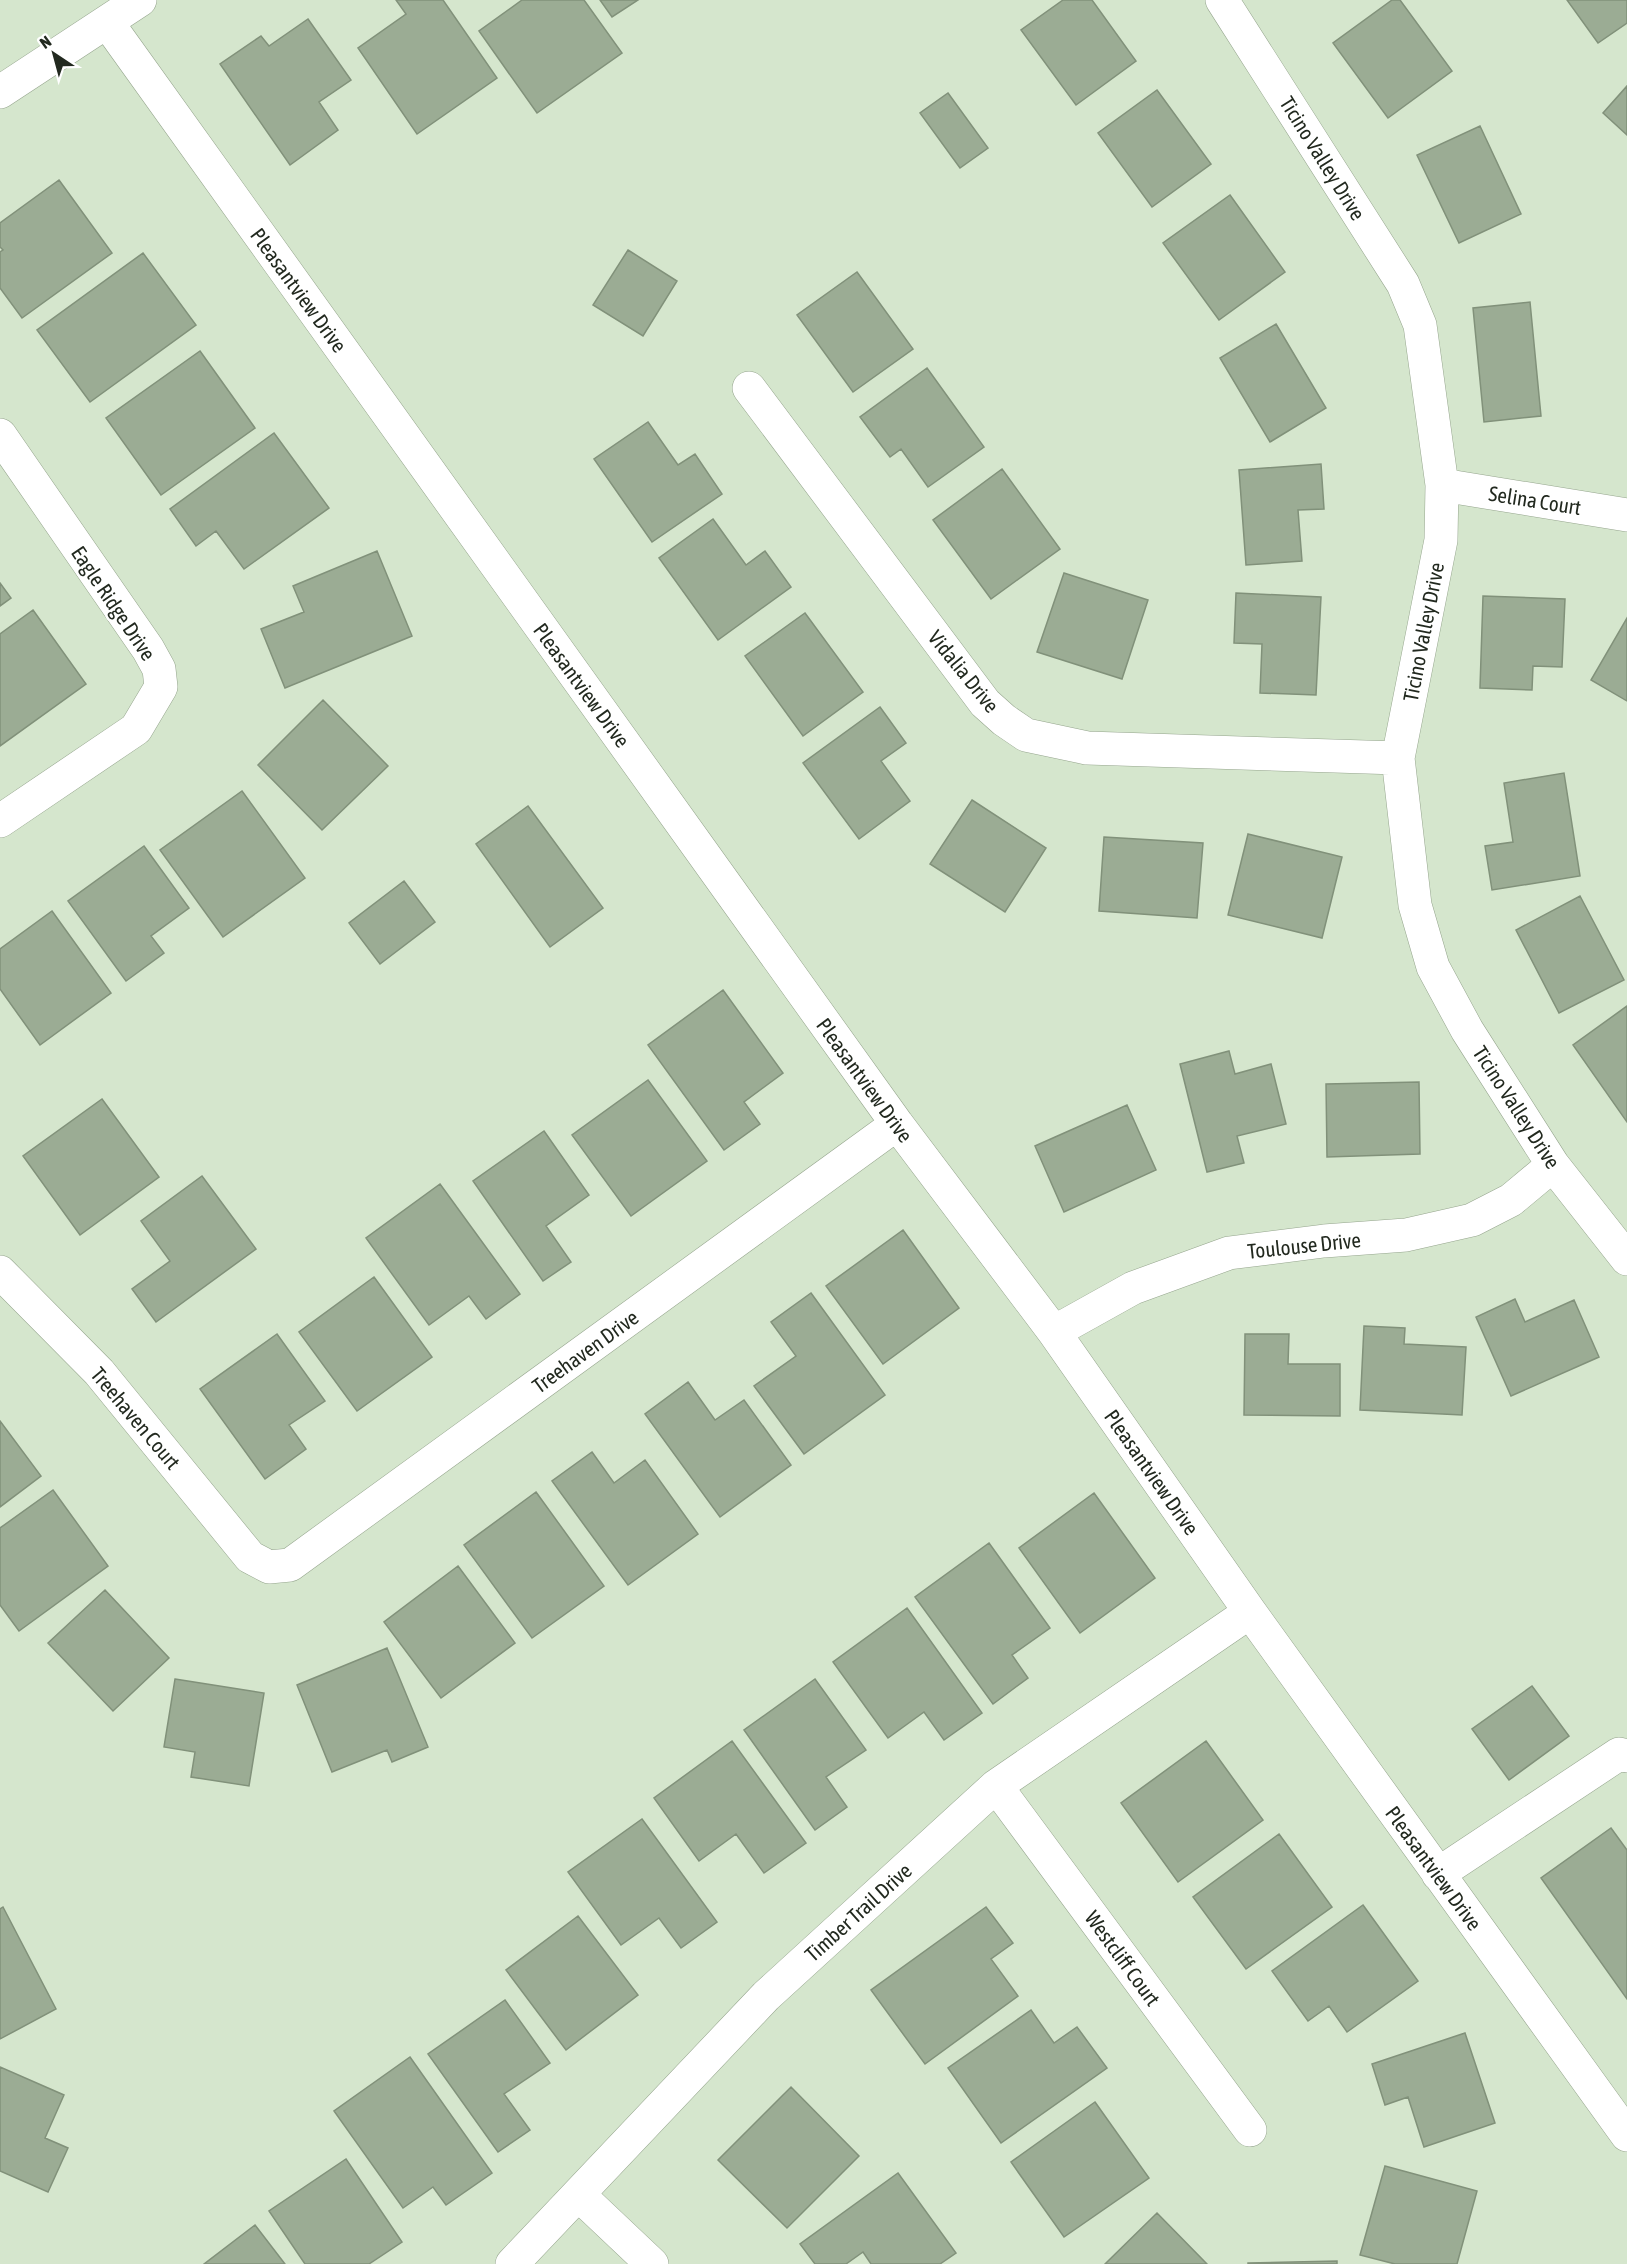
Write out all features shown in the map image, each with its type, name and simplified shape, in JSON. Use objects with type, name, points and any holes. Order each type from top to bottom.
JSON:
[{"type":"street","points":[[0,92],[140,0]]},
{"type":"street","name":"Ticino Valley Drive","points":[[1222,0],[1403,284],[1420,325],[1442,485],[1441,540],[1398,758],[1415,905],[1433,967],[1467,1030],[1553,1165],[1627,1258]]},
{"type":"street","name":"Pleasantview Drive","points":[[107,22],[897,1125],[1054,1332],[1250,1612],[1627,2135]]},
{"type":"street","name":"Vidalia Drive","points":[[749,388],[985,703],[1026,735],[1087,748],[1398,758]]},
{"type":"street","name":"Eagle Ridge Drive","points":[[0,435],[148,649],[159,669],[161,687],[135,729],[0,821]]},
{"type":"street","name":"Selina Court","points":[[1442,485],[1627,514]]},
{"type":"street","name":"Treehaven Drive","points":[[268,1568],[290,1565],[897,1125]]},
{"type":"street","name":"Toulouse Drive","points":[[1054,1332],[1133,1288],[1229,1253],[1324,1241],[1406,1235],[1472,1220],[1510,1200],[1553,1165]]},
{"type":"street","name":"Treehaven Court","points":[[0,1272],[99,1372],[250,1557],[268,1568]]},
{"type":"street","name":"Timber Trail Drive","points":[[512,2264],[766,1996],[996,1786],[1250,1612]]},
{"type":"street","points":[[1438,1874],[1618,1754],[1627,1756]]},
{"type":"street","name":"Westcliff Court","points":[[996,1786],[1250,2130]]},
{"type":"street","points":[[579,2195],[652,2264]]},
{"type":"building","points":[[396,0],[443,0],[497,78],[417,134],[358,48],[406,14]]},
{"type":"building","points":[[522,0],[584,0],[622,53],[537,113],[479,31]]},
{"type":"building","points":[[600,0],[638,0],[612,17]]},
{"type":"building","points":[[1063,0],[1092,0],[1136,61],[1076,105],[1021,30]]},
{"type":"building","points":[[1392,0],[1400,0],[1452,71],[1388,118],[1333,43]]},
{"type":"building","points":[[1567,0],[1627,0],[1627,23],[1598,43]]},
{"type":"building","points":[[308,19],[351,80],[319,102],[338,130],[290,165],[220,64],[261,36],[269,46]]},
{"type":"building","points":[[1627,86],[1627,135],[1603,113]]},
{"type":"building","points":[[1157,90],[1211,164],[1152,207],[1098,133]]},
{"type":"building","points":[[948,93],[988,148],[960,168],[920,113]]},
{"type":"building","points":[[1480,126],[1521,214],[1459,243],[1417,155]]},
{"type":"building","points":[[59,180],[112,253],[22,318],[0,288],[0,252],[3,250],[0,247],[0,223]]},
{"type":"building","points":[[1230,195],[1285,272],[1219,320],[1163,243]]},
{"type":"building","points":[[628,250],[677,281],[643,336],[593,305]]},
{"type":"building","points":[[143,253],[196,325],[90,402],[37,330]]},
{"type":"building","points":[[857,272],[913,349],[853,392],[797,315]]},
{"type":"building","points":[[1530,302],[1541,416],[1484,422],[1473,308]]},
{"type":"building","points":[[1276,324],[1326,408],[1270,442],[1220,358]]},
{"type":"building","points":[[200,351],[255,428],[161,495],[106,418]]},
{"type":"building","points":[[927,368],[984,447],[928,487],[901,449],[890,457],[860,417]]},
{"type":"building","points":[[648,422],[678,465],[695,454],[722,494],[652,542],[594,459]]},
{"type":"building","points":[[274,433],[329,508],[244,569],[216,531],[196,546],[170,509]]},
{"type":"building","points":[[1321,464],[1324,509],[1298,510],[1302,561],[1246,565],[1239,470]]},
{"type":"building","points":[[1002,469],[1060,549],[991,599],[933,520]]},
{"type":"building","points":[[713,519],[746,565],[765,551],[791,587],[718,640],[659,558]]},
{"type":"building","points":[[377,551],[412,636],[285,688],[261,629],[304,612],[293,586]]},
{"type":"building","points":[[1064,573],[1148,600],[1122,679],[1037,652]]},
{"type":"building","points":[[0,583],[11,598],[0,606]]},
{"type":"building","points":[[1236,593],[1321,597],[1316,695],[1260,693],[1262,644],[1234,643]]},
{"type":"building","points":[[1483,596],[1565,599],[1562,667],[1533,666],[1532,690],[1480,688]]},
{"type":"building","points":[[33,610],[86,684],[0,746],[0,634]]},
{"type":"building","points":[[805,613],[863,692],[803,736],[745,656]]},
{"type":"building","points":[[1627,618],[1627,701],[1591,680]]},
{"type":"building","points":[[323,700],[388,766],[322,830],[258,765]]},
{"type":"building","points":[[880,707],[906,743],[881,761],[910,801],[859,839],[803,763]]},
{"type":"building","points":[[1564,773],[1580,876],[1492,890],[1485,846],[1513,842],[1504,783]]},
{"type":"building","points":[[242,791],[305,878],[223,937],[160,850]]},
{"type":"building","points":[[972,800],[1046,848],[1005,912],[930,864]]},
{"type":"building","points":[[528,806],[603,908],[550,947],[476,844]]},
{"type":"building","points":[[1248,834],[1342,857],[1322,938],[1228,915]]},
{"type":"building","points":[[1104,837],[1203,843],[1197,918],[1099,911]]},
{"type":"building","points":[[144,846],[189,908],[151,936],[164,953],[126,981],[68,901]]},
{"type":"building","points":[[404,881],[435,922],[380,964],[349,923]]},
{"type":"building","points":[[1580,896],[1624,980],[1559,1013],[1516,930]]},
{"type":"building","points":[[52,911],[111,993],[40,1045],[0,989],[0,949]]},
{"type":"building","points":[[723,990],[783,1073],[744,1102],[760,1124],[724,1150],[648,1045]]},
{"type":"building","points":[[1627,1006],[1627,1122],[1573,1045]]},
{"type":"building","points":[[1229,1051],[1235,1074],[1271,1064],[1286,1124],[1237,1136],[1244,1163],[1207,1172],[1180,1064]]},
{"type":"building","points":[[648,1080],[707,1161],[631,1216],[572,1135]]},
{"type":"building","points":[[1419,1082],[1420,1154],[1327,1157],[1326,1084]]},
{"type":"building","points":[[102,1099],[159,1177],[80,1235],[23,1156]]},
{"type":"building","points":[[1127,1105],[1156,1170],[1064,1212],[1035,1146]]},
{"type":"building","points":[[544,1131],[589,1195],[546,1226],[571,1262],[543,1281],[473,1181]]},
{"type":"building","points":[[202,1176],[256,1249],[156,1322],[132,1289],[170,1261],[141,1221]]},
{"type":"building","points":[[440,1184],[520,1294],[486,1319],[469,1296],[429,1325],[366,1238]]},
{"type":"building","points":[[903,1230],[959,1308],[883,1364],[826,1286]]},
{"type":"building","points":[[374,1277],[432,1357],[357,1411],[299,1332]]},
{"type":"building","points":[[811,1293],[885,1395],[804,1454],[754,1386],[796,1356],[771,1322]]},
{"type":"building","points":[[1515,1299],[1525,1322],[1574,1300],[1599,1357],[1511,1396],[1476,1317]]},
{"type":"building","points":[[1364,1326],[1405,1328],[1404,1344],[1466,1347],[1462,1415],[1360,1410]]},
{"type":"building","points":[[277,1334],[325,1401],[289,1425],[306,1449],[265,1479],[200,1389]]},
{"type":"building","points":[[1245,1334],[1289,1334],[1288,1364],[1340,1364],[1340,1416],[1244,1415]]},
{"type":"building","points":[[688,1382],[715,1420],[744,1400],[791,1465],[720,1517],[645,1414]]},
{"type":"building","points":[[0,1421],[41,1476],[0,1507]]},
{"type":"building","points":[[592,1452],[614,1483],[645,1460],[698,1534],[628,1585],[552,1481]]},
{"type":"building","points":[[53,1490],[108,1566],[19,1631],[0,1605],[0,1528]]},
{"type":"building","points":[[536,1492],[604,1586],[532,1638],[464,1545]]},
{"type":"building","points":[[1094,1493],[1155,1578],[1080,1633],[1019,1548]]},
{"type":"building","points":[[989,1543],[1050,1628],[1012,1655],[1028,1678],[993,1704],[915,1597]]},
{"type":"building","points":[[458,1566],[515,1643],[441,1698],[384,1622]]},
{"type":"building","points":[[105,1590],[169,1658],[113,1711],[48,1643]]},
{"type":"building","points":[[907,1608],[982,1713],[944,1740],[924,1712],[888,1738],[833,1662]]},
{"type":"building","points":[[387,1648],[428,1747],[392,1762],[387,1750],[332,1772],[297,1685]]},
{"type":"building","points":[[175,1679],[264,1693],[249,1786],[191,1777],[195,1752],[164,1747]]},
{"type":"building","points":[[815,1679],[866,1750],[826,1777],[847,1807],[815,1830],[744,1730]]},
{"type":"building","points":[[1532,1686],[1569,1736],[1509,1780],[1472,1729]]},
{"type":"building","points":[[732,1741],[806,1843],[764,1873],[736,1834],[699,1861],[654,1798]]},
{"type":"building","points":[[1206,1741],[1263,1820],[1178,1882],[1121,1803]]},
{"type":"building","points":[[642,1819],[717,1922],[681,1948],[659,1918],[621,1945],[568,1872]]},
{"type":"building","points":[[1611,1828],[1627,1850],[1627,1999],[1541,1878]]},
{"type":"building","points":[[1279,1834],[1332,1907],[1246,1969],[1193,1897]]},
{"type":"building","points":[[1363,1905],[1418,1981],[1347,2032],[1329,2006],[1308,2021],[1272,1971]]},
{"type":"building","points":[[3,1907],[56,2009],[0,2039],[0,1909]]},
{"type":"building","points":[[986,1907],[1013,1943],[991,1959],[1018,1996],[925,2064],[871,1990]]},
{"type":"building","points":[[578,1916],[638,1995],[566,2050],[506,1970]]},
{"type":"building","points":[[505,2000],[550,2063],[504,2094],[530,2130],[498,2152],[428,2054]]},
{"type":"building","points":[[1031,2010],[1054,2043],[1077,2027],[1107,2068],[1001,2143],[948,2068]]},
{"type":"building","points":[[1465,2033],[1495,2123],[1424,2147],[1408,2097],[1385,2105],[1372,2064]]},
{"type":"building","points":[[410,2057],[492,2173],[446,2205],[433,2187],[403,2208],[334,2111]]},
{"type":"building","points":[[0,2067],[64,2095],[45,2138],[68,2148],[48,2192],[0,2171]]},
{"type":"building","points":[[791,2087],[859,2156],[787,2228],[718,2160]]},
{"type":"building","points":[[1095,2102],[1149,2178],[1064,2237],[1011,2162]]},
{"type":"building","points":[[346,2159],[402,2242],[369,2264],[305,2264],[269,2211]]},
{"type":"building","points":[[1385,2166],[1477,2191],[1457,2264],[1395,2264],[1360,2255]]},
{"type":"building","points":[[898,2173],[956,2253],[940,2264],[871,2264],[863,2252],[846,2264],[815,2264],[800,2244]]},
{"type":"building","points":[[1157,2213],[1207,2264],[1105,2264]]},
{"type":"building","points":[[255,2225],[285,2264],[204,2264]]},
{"type":"building","points":[[1337,2261],[1337,2264],[1248,2264],[1248,2263]]}]
